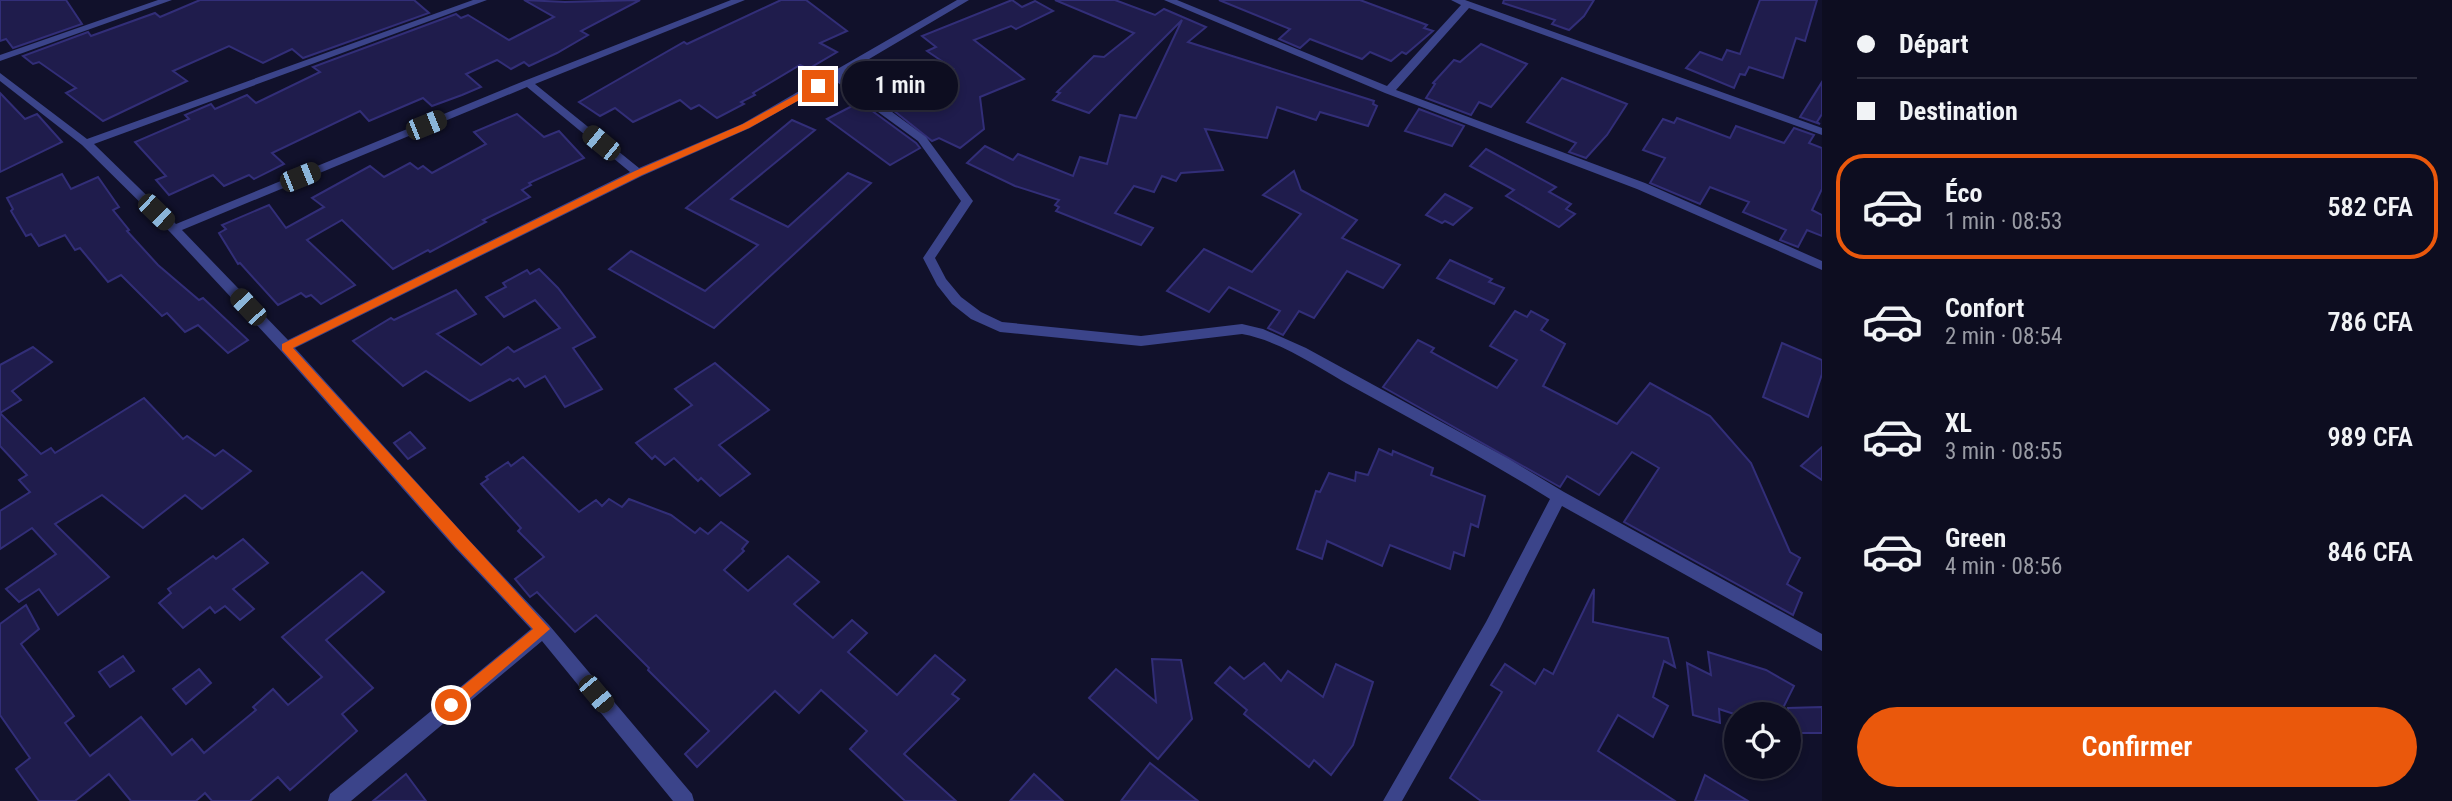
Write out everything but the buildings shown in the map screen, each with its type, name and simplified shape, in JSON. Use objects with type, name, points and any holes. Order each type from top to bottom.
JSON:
[{"type":"street","points":[[0,58],[167,0]]},
{"type":"street","points":[[86,144],[482,0]]},
{"type":"street","points":[[174,229],[528,83],[740,0]]},
{"type":"street","points":[[286,347],[638,173],[746,126],[964,0]]},
{"type":"street","points":[[1169,0],[1389,91],[1641,186],[1822,266]]},
{"type":"street","points":[[1389,91],[1461,2],[1582,43],[1822,132]]},
{"type":"street","points":[[0,76],[86,144],[174,229],[286,347],[461,543],[543,629],[685,801]]},
{"type":"street","points":[[836,76],[922,139],[967,201],[929,258],[938,280],[950,296],[981,320],[1000,327],[1141,341],[1242,329],[1258,332],[1301,352],[1504,463],[1559,497],[1822,643]]},
{"type":"street","points":[[528,83],[638,173]]},
{"type":"street","points":[[1392,801],[1492,627],[1559,497]]},
{"type":"street","points":[[338,801],[543,629]]},
{"type":"route","points":[[451,705],[543,629],[461,543],[286,347],[638,173],[746,126],[818,86]]}]
